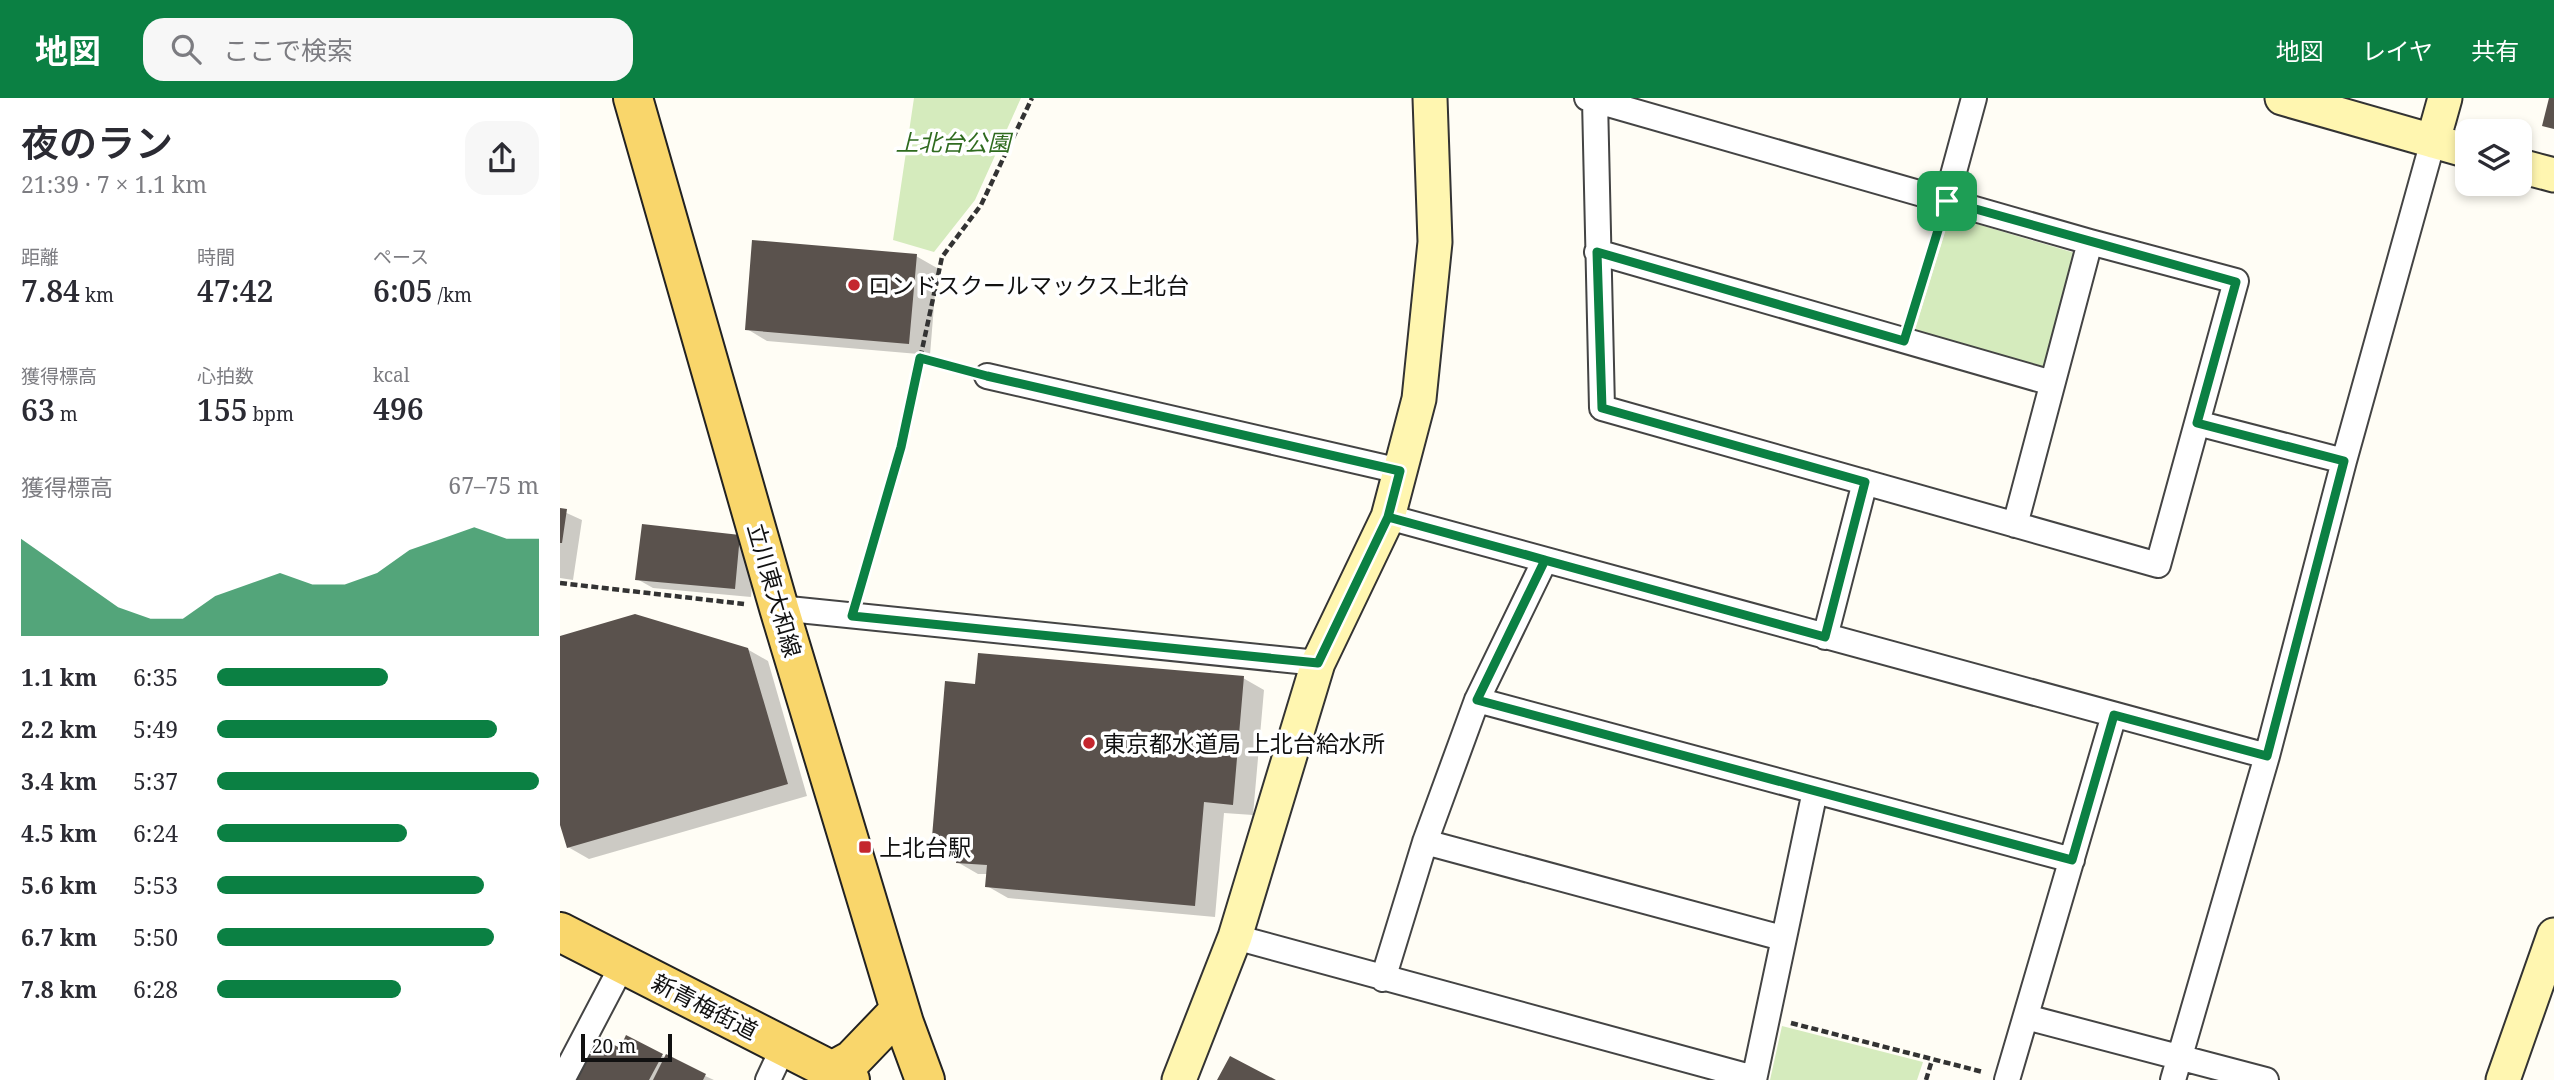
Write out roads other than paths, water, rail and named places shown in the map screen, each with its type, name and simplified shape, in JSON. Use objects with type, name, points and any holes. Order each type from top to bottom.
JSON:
[{"type":"main road","name":"立川東大和線","points":[[633,98],[779,608],[900,1010],[926,1080]]},
{"type":"main road","name":"新青梅街道","points":[[560,932],[841,1075]]},
{"type":"main road","points":[[841,1075],[900,1010]]},
{"type":"street","points":[[1179,1080],[1235,937],[1318,663],[1388,517],[1419,399],[1435,242],[1430,98]]},
{"type":"street","points":[[1947,201],[1974,98]]},
{"type":"street","points":[[2282,98],[2455,147]]},
{"type":"street","points":[[2174,1080],[2267,756],[2344,461],[2445,98]]},
{"type":"street","points":[[1591,99],[2236,282],[2158,565],[1602,408],[1591,99]]},
{"type":"street","points":[[2532,169],[2554,175]]},
{"type":"street","points":[[2015,525],[2090,242]]},
{"type":"street","points":[[1597,252],[2052,383]]},
{"type":"street","points":[[987,376],[1400,471]]},
{"type":"street","points":[[2197,423],[2344,461]]},
{"type":"street","points":[[1825,637],[1865,482]]},
{"type":"street","points":[[1388,517],[2267,756]]},
{"type":"street","points":[[1383,979],[1425,842],[1477,700],[1545,560]]},
{"type":"street","points":[[779,608],[1318,663]]},
{"type":"street","points":[[1477,700],[2072,860]]},
{"type":"street","points":[[2008,1079],[2114,715]]},
{"type":"street","points":[[1235,937],[1754,1079],[1815,791]]},
{"type":"street","points":[[1425,842],[1782,938]]},
{"type":"street","points":[[2502,1080],[2554,935]]},
{"type":"street","points":[[562,1080],[623,964]]},
{"type":"street","points":[[2026,1017],[2266,1080]]},
{"type":"street","points":[[768,1080],[784,1046]]},
{"type":"place","name":"ロンドスクールマックス上北台","points":[[854,285]]},
{"type":"place","name":"東京都水道局 上北台給水所","points":[[1089,743]]},
{"type":"place","name":"上北台駅","points":[[865,847]]},
{"type":"park label","name":"上北台公園","points":[[953,142]]}]
